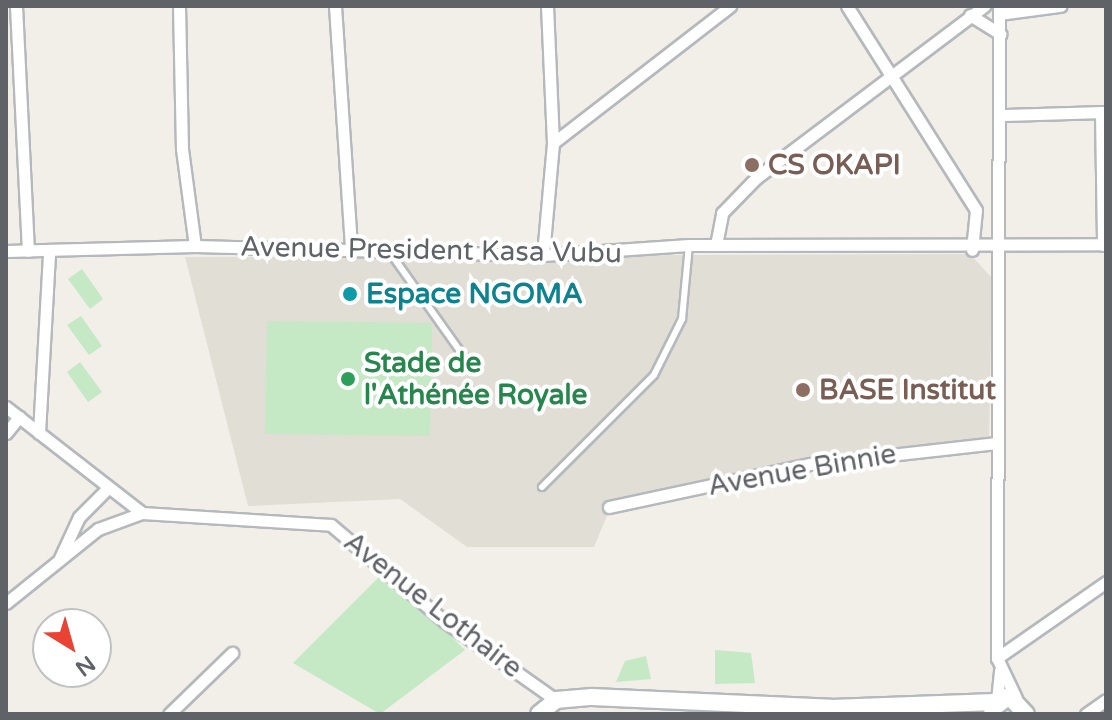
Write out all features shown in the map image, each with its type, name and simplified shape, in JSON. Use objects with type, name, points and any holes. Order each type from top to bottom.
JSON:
[{"type":"street","points":[[16,6],[28,251]]},
{"type":"street","points":[[179,6],[182,149],[195,246]]},
{"type":"street","points":[[335,6],[351,248]]},
{"type":"street","points":[[543,255],[553,143],[547,6]]},
{"type":"street","points":[[553,143],[730,6]]},
{"type":"street","points":[[847,6],[893,73],[976,210],[972,250]]},
{"type":"street","points":[[716,245],[722,213],[756,178],[984,6]]},
{"type":"street","points":[[994,706],[998,664],[1002,115],[999,10],[1060,6]]},
{"type":"street","points":[[970,15],[1000,34]]},
{"type":"street","points":[[1002,115],[1104,112],[1105,244]]},
{"type":"street","name":"Avenue President Kasa Vubu","points":[[6,251],[49,253],[195,246],[351,248],[391,254],[543,255],[689,245],[972,250],[1000,246],[1105,244]]},
{"type":"street","points":[[39,433],[49,253]]},
{"type":"street","points":[[6,407],[107,489],[142,513]]},
{"type":"street","points":[[6,433],[19,417]]},
{"type":"street","name":"Avenue Binnie","points":[[609,507],[810,464],[998,443]]},
{"type":"street","points":[[57,564],[79,517],[107,489]]},
{"type":"street","points":[[6,603],[98,529],[142,513]]},
{"type":"street","name":"Avenue Lothaire","points":[[142,513],[331,525],[444,621],[556,700]]},
{"type":"street","points":[[998,664],[1106,582]]},
{"type":"street","points":[[169,714],[232,653]]},
{"type":"street","points":[[998,664],[1026,714]]},
{"type":"street","points":[[539,714],[556,700],[859,711],[970,711],[1016,698]]},
{"type":"street","points":[[1086,714],[1106,700]]},
{"type":"lane","points":[[542,487],[654,375],[682,319],[689,245]]},
{"type":"lane","points":[[391,254],[472,368]]},
{"type":"shaded area","points":[[970,254],[992,278],[989,444],[717,480],[611,506],[594,547],[467,547],[400,499],[248,506],[185,257]]},
{"type":"green space","points":[[82,269],[103,299],[90,309],[68,279]]},
{"type":"green space","points":[[81,316],[102,346],[89,355],[67,325]]},
{"type":"green space","name":"Stade de l'Athénée Royale","points":[[267,321],[432,323],[430,436],[265,434]]},
{"type":"green space","points":[[80,362],[102,392],[88,402],[67,372]]},
{"type":"green space","points":[[385,571],[465,650],[380,714],[293,663]]},
{"type":"green space","points":[[715,650],[751,653],[755,683],[715,684]]},
{"type":"green space","points":[[646,656],[651,679],[616,682],[625,661]]},
{"type":"place","name":"CS OKAPI","points":[[752,165]]},
{"type":"place","name":"Espace NGOMA","points":[[350,294]]},
{"type":"place","name":"Stade de l'Athénée Royale","points":[[348,379]]},
{"type":"place","name":"BASE Institut","points":[[803,390]]}]
